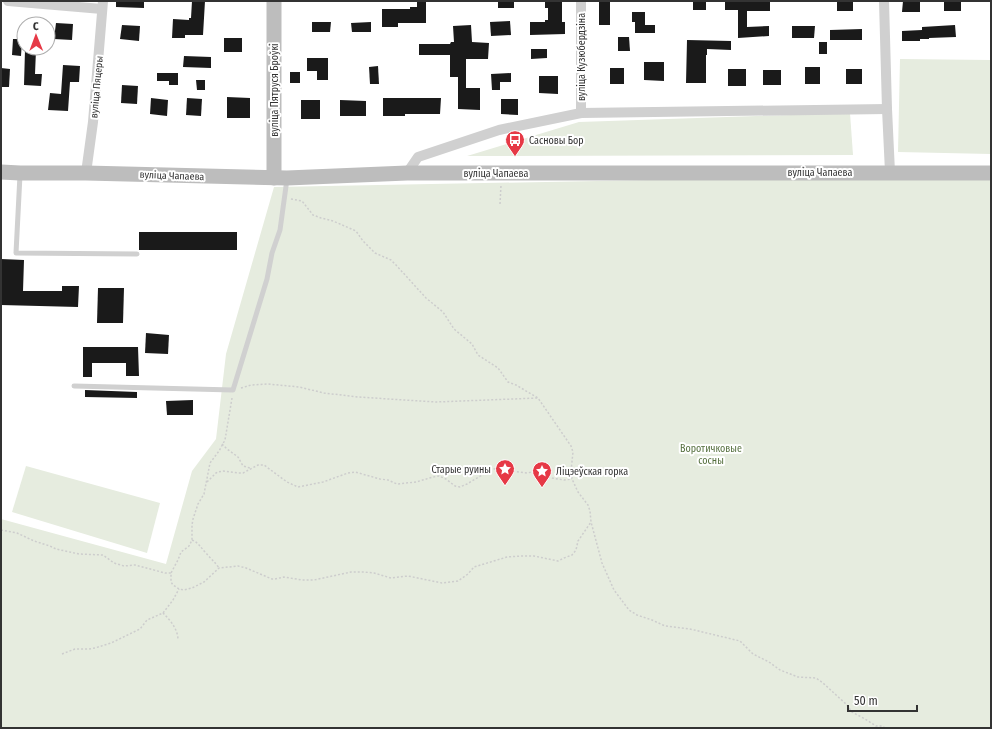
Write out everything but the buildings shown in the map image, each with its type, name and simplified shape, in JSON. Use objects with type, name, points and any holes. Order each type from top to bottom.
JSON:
[{"type":"main road","name":"вуліца Пятруся Броўкі","points":[[274,1],[280,178]]},
{"type":"main road","name":"вуліца Чапаева","points":[[1,172],[280,178],[407,173],[991,173]]},
{"type":"street","points":[[8,1],[102,5]]},
{"type":"street","name":"вуліца Кузюбердзіна","points":[[581,1],[581,113]]},
{"type":"street","points":[[884,1],[890,172]]},
{"type":"street","name":"вуліца Пяцеры","points":[[86,173],[94,122],[102,5]]},
{"type":"street","points":[[407,173],[418,157],[499,130],[581,113],[887,109]]},
{"type":"lane","points":[[20,173],[16,253],[137,254]]},
{"type":"lane","points":[[74,386],[233,390],[267,279],[272,253],[280,230],[285,198],[280,178]]},
{"type":"path","points":[[500,204],[501,173]]},
{"type":"path","points":[[285,198],[302,201],[313,215],[333,221],[356,231],[363,241],[375,253],[391,260],[426,298],[443,312],[454,329],[472,344],[478,355],[498,368],[508,382],[538,398],[571,446],[573,452],[571,472],[572,479],[578,492],[588,505],[598,553],[614,590],[629,610],[637,615],[665,626],[690,629],[740,641],[753,654],[769,662],[780,670],[798,677],[816,678],[823,682],[846,704],[852,712],[876,726],[882,726],[885,728]]},
{"type":"path","points":[[538,398],[436,402],[358,397],[324,393],[299,387],[268,384],[251,385],[233,390],[225,440],[210,463],[204,494],[198,504],[193,519],[192,540],[189,546],[181,552],[171,573],[171,582],[179,589],[184,590],[200,585],[219,568],[238,566],[275,580],[284,577],[314,580],[351,572],[364,572],[391,578],[408,576],[442,582],[458,581],[468,574],[474,567],[507,557],[534,556],[558,561],[572,555],[576,550],[578,541],[591,522]]},
{"type":"path","points":[[222,444],[226,449],[238,457],[243,466],[250,468]]},
{"type":"path","points":[[206,482],[218,472],[243,473],[258,465],[264,465],[287,482],[298,487],[323,482],[355,472],[388,480],[397,484],[416,482],[439,476],[455,486],[460,487],[489,471],[501,468],[532,472],[564,480],[572,479]]},
{"type":"path","points":[[1,530],[17,533],[56,549],[79,554],[103,555],[114,563],[124,566],[135,564],[165,573],[171,573]]},
{"type":"path","points":[[192,540],[198,543],[207,555],[215,561],[219,568]]},
{"type":"path","points":[[62,654],[75,649],[95,648],[111,643],[140,629],[146,620],[162,613],[170,604],[179,589]]},
{"type":"path","points":[[162,613],[175,628],[178,635],[178,640]]},
{"type":"green space","points":[[900,59],[991,60],[991,154],[898,152]]},
{"type":"green space","points":[[850,113],[853,155],[467,156],[579,122]]},
{"type":"green space","name":"Воротичковые сосны","points":[[972,174],[991,175],[991,728],[1,728],[1,519],[166,564],[192,471],[216,439],[226,354],[274,187]]},
{"type":"green space","points":[[26,466],[160,503],[147,553],[12,512]]},
{"type":"place","name":"Сасновы Бор","points":[[515,157]]},
{"type":"place","name":"Старые руины","points":[[505,486]]},
{"type":"place","name":"Ліцэеўская горка","points":[[542,488]]}]
